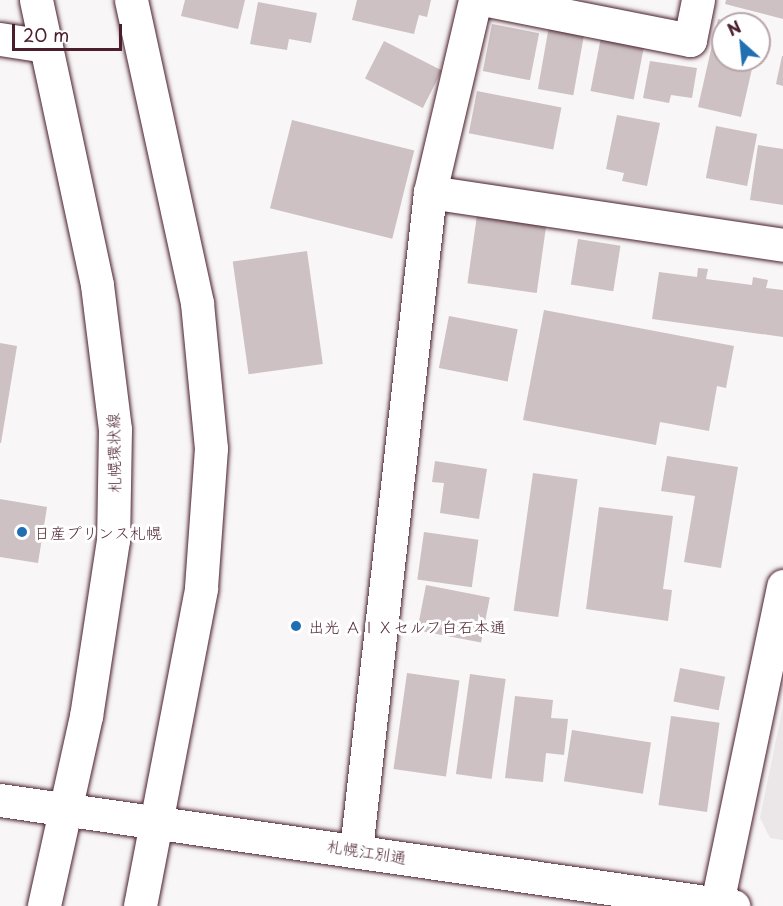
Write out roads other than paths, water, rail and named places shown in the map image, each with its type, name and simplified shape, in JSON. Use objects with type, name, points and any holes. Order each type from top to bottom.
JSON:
[{"type":"main road","name":"札幌環状線","points":[[36,0],[96,285],[115,429],[113,540],[87,716],[62,810],[44,906]]},
{"type":"main road","points":[[131,0],[197,303],[211,448],[201,589],[140,906]]},
{"type":"main road","points":[[356,850],[430,192],[476,0]]},
{"type":"main road","points":[[488,0],[690,40],[698,0]]},
{"type":"main road","points":[[0,39],[45,46]]},
{"type":"main road","points":[[430,192],[783,245]]},
{"type":"main road","points":[[725,905],[783,586]]},
{"type":"main road","name":"札幌江別通","points":[[0,801],[157,827],[228,831],[356,850],[670,902],[725,905]]},
{"type":"place","name":"日産プリンス札幌","points":[[22,532]]},
{"type":"place","name":"出光 ＡＩＸセルフ白石本通","points":[[296,626]]}]
